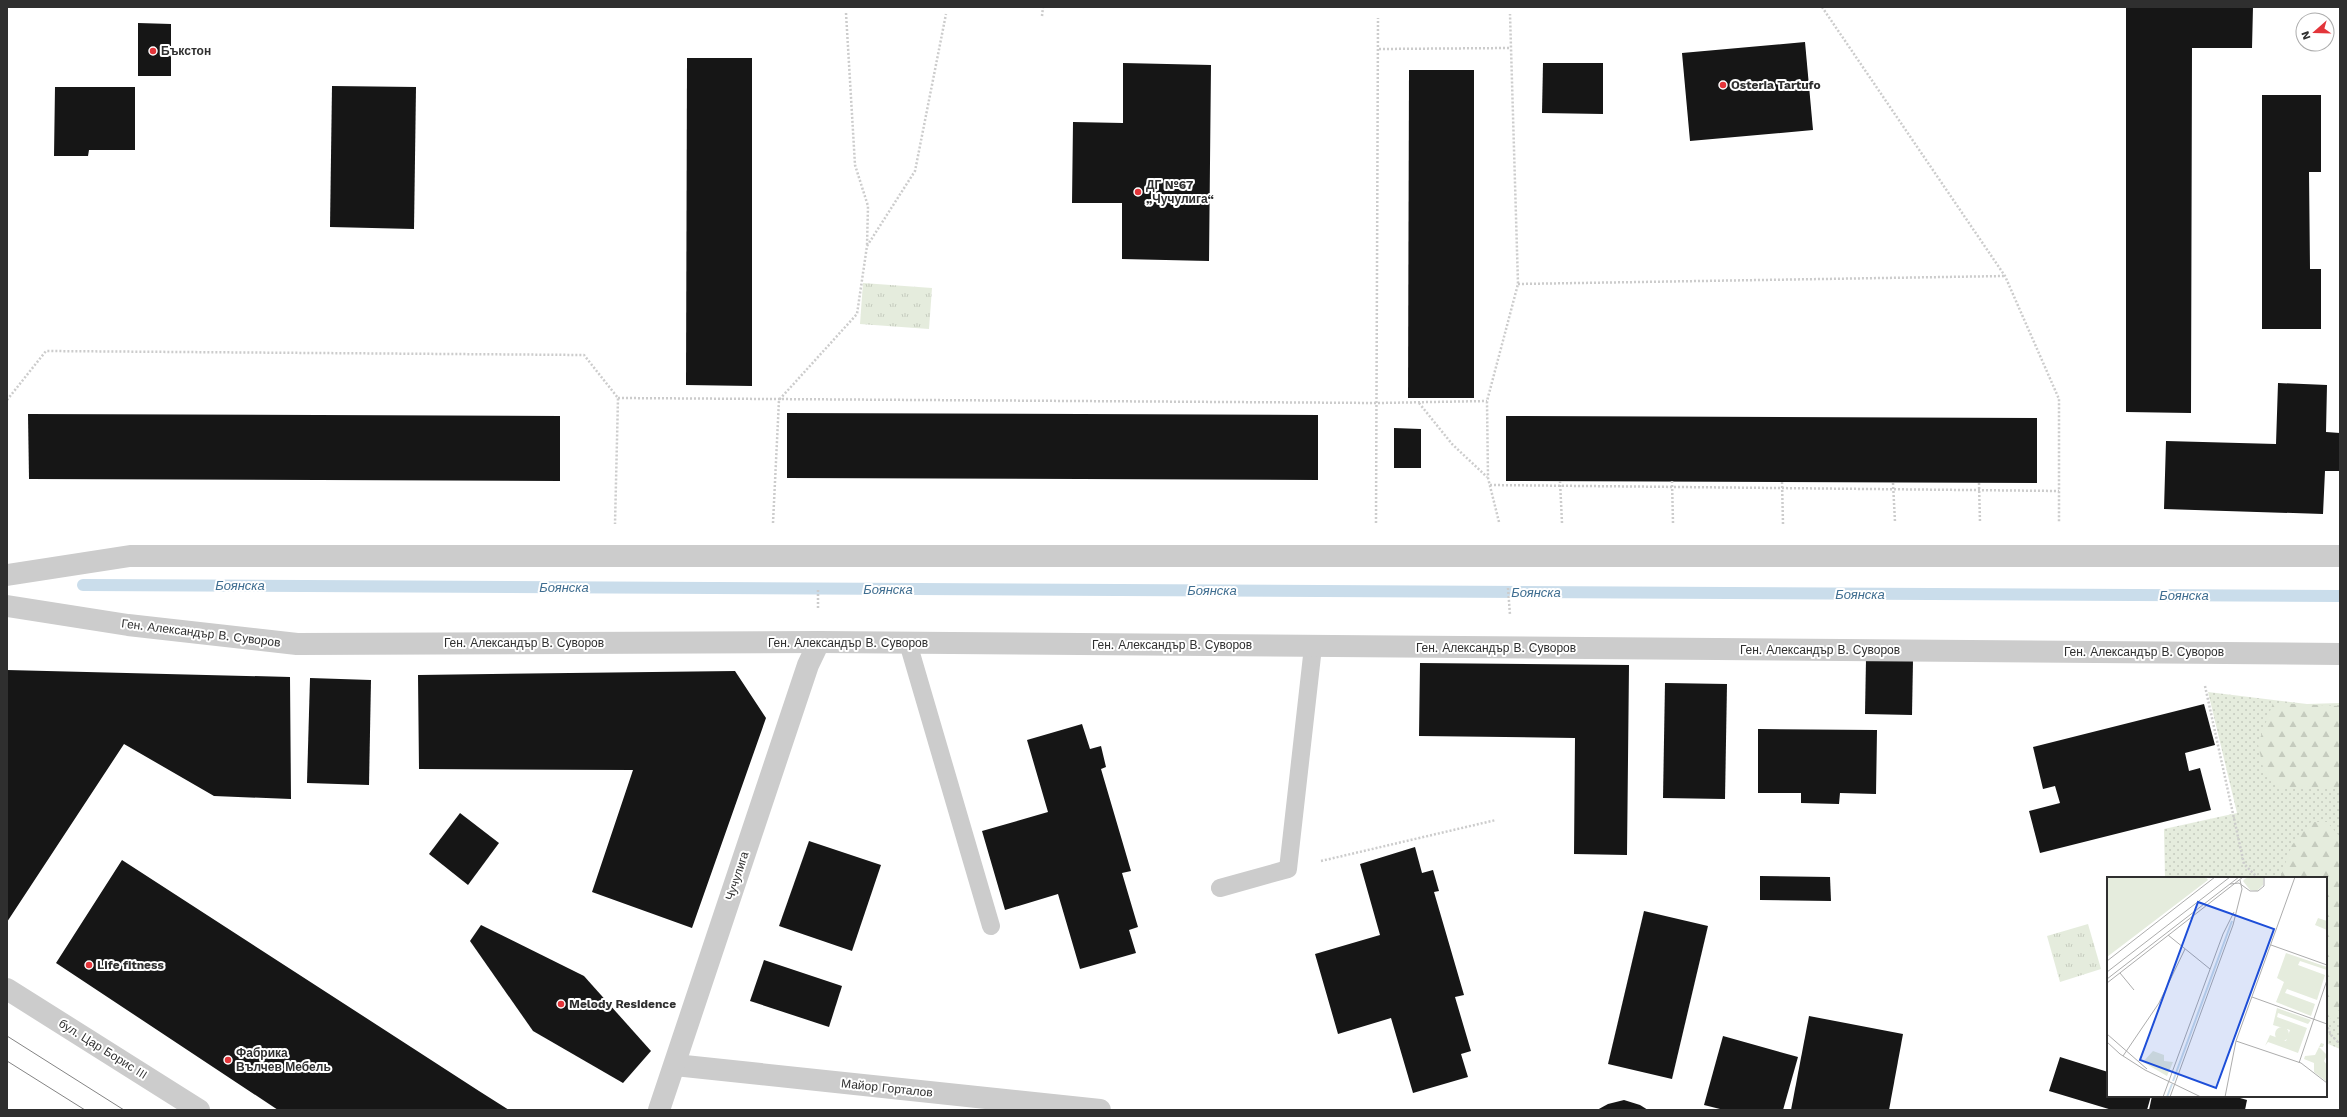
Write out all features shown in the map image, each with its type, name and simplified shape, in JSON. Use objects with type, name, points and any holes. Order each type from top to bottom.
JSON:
[{"type":"street","points":[[7,575],[130,556],[2340,556]]},
{"type":"street","name":"Ген. Александър В. Суворов","points":[[7,606],[128,625],[297,644],[819,642],[2340,654]]},
{"type":"street","name":"Чучулига","points":[[659,1110],[808,665],[819,642]]},
{"type":"street","name":"бул. Цар Борис III","points":[[7,989],[199,1110]]},
{"type":"street","name":"Майор Горталов","points":[[674,1064],[1100,1110]]},
{"type":"lane","points":[[908,643],[991,926]]},
{"type":"lane","points":[[1220,888],[1288,869],[1312,646]]},
{"type":"path","points":[[1042,16],[1043,7]]},
{"type":"path","points":[[1822,7],[2005,276],[2059,399],[2058,557]]},
{"type":"path","points":[[771,556],[779,400],[857,314],[867,246],[868,206],[855,165],[846,13]]},
{"type":"path","points":[[867,246],[915,171],[946,14]]},
{"type":"path","points":[[1507,556],[1488,478],[1487,401],[1518,284],[1510,14]]},
{"type":"path","points":[[1376,556],[1378,403],[1378,18]]},
{"type":"path","points":[[1379,49],[1511,48]]},
{"type":"path","points":[[1518,284],[2005,276]]},
{"type":"path","points":[[7,400],[46,350],[584,356],[618,398],[615,556]]},
{"type":"path","points":[[618,398],[1378,403],[1487,401]]},
{"type":"path","points":[[1419,403],[1452,444],[1488,478]]},
{"type":"path","points":[[1560,481],[1563,524]]},
{"type":"path","points":[[1672,482],[1674,525]]},
{"type":"path","points":[[1782,482],[1784,556]]},
{"type":"path","points":[[1893,483],[1896,556]]},
{"type":"path","points":[[1979,483],[1981,556]]},
{"type":"path","points":[[1490,485],[2059,491]]},
{"type":"path","points":[[1508,584],[1510,620]]},
{"type":"path","points":[[818,588],[818,612]]},
{"type":"path","points":[[2198,653],[2244,864],[2257,877]]},
{"type":"path","points":[[1288,869],[1496,820]]},
{"type":"path","points":[[2327,1026],[2331,1035],[2340,1044]]},
{"type":"green space","points":[[863,283],[932,288],[929,329],[860,324]]},
{"type":"green space","points":[[2208,692],[2307,704],[2340,703],[2340,1049],[2327,1043],[2327,877],[2165,877],[2164,829],[2237,813]]},
{"type":"green space","points":[[2273,703],[2340,706],[2340,786],[2337,788],[2281,788],[2264,772],[2258,744]]},
{"type":"green space","points":[[2311,822],[2327,822],[2340,837],[2340,1007],[2338,1012],[2327,1022],[2327,877],[2280,877],[2292,845]]},
{"type":"green space","points":[[2088,924],[2101,969],[2060,982],[2047,936]]},
{"type":"building","points":[[2126,7],[2253,7],[2252,48],[2192,48],[2191,413],[2126,412]]},
{"type":"building","points":[[138,23],[171,24],[171,76],[138,76]]},
{"type":"building","points":[[1805,42],[1813,130],[1690,141],[1682,53]]},
{"type":"building","points":[[687,58],[752,58],[752,386],[686,385]]},
{"type":"building","points":[[1123,63],[1211,65],[1209,261],[1122,259],[1122,203],[1072,203],[1073,122],[1123,123]]},
{"type":"building","points":[[1543,63],[1603,63],[1603,114],[1542,113]]},
{"type":"building","points":[[1409,70],[1474,70],[1474,398],[1408,398]]},
{"type":"building","points":[[332,86],[416,87],[414,229],[330,227]]},
{"type":"building","points":[[55,87],[135,87],[135,150],[89,150],[88,156],[54,156]]},
{"type":"building","points":[[2262,95],[2321,95],[2321,172],[2309,172],[2310,269],[2321,269],[2321,329],[2262,329]]},
{"type":"building","points":[[2278,383],[2327,385],[2326,432],[2340,433],[2340,471],[2325,471],[2323,514],[2164,509],[2166,441],[2276,444]]},
{"type":"building","points":[[787,413],[1318,415],[1318,480],[787,478]]},
{"type":"building","points":[[28,414],[560,416],[560,481],[29,479]]},
{"type":"building","points":[[1506,416],[2037,418],[2037,483],[1506,481]]},
{"type":"building","points":[[1394,428],[1421,429],[1421,468],[1394,468]]},
{"type":"building","points":[[1866,659],[1913,660],[1912,715],[1865,714]]},
{"type":"building","points":[[1420,663],[1629,665],[1627,855],[1574,854],[1575,738],[1419,736]]},
{"type":"building","points":[[7,670],[290,677],[291,799],[214,796],[124,744],[7,922]]},
{"type":"building","points":[[735,671],[766,718],[692,928],[592,892],[633,770],[419,769],[418,675]]},
{"type":"building","points":[[310,678],[371,680],[369,785],[307,783]]},
{"type":"building","points":[[1665,683],[1727,684],[1725,799],[1663,798]]},
{"type":"building","points":[[2204,704],[2215,745],[2185,753],[2189,771],[2200,768],[2211,810],[2040,853],[2029,811],[2060,803],[2055,786],[2043,789],[2033,747]]},
{"type":"building","points":[[1082,724],[1090,749],[1101,746],[1106,767],[1101,769],[1131,871],[1122,873],[1138,927],[1129,930],[1136,953],[1080,969],[1058,894],[1005,910],[982,831],[1048,812],[1027,740]]},
{"type":"building","points":[[1758,729],[1877,730],[1876,794],[1840,793],[1839,804],[1801,803],[1801,793],[1758,793]]},
{"type":"building","points":[[460,813],[499,843],[468,885],[429,854]]},
{"type":"building","points":[[809,841],[881,865],[852,951],[779,926]]},
{"type":"building","points":[[1415,847],[1422,873],[1433,870],[1439,891],[1434,892],[1464,995],[1455,997],[1471,1051],[1461,1054],[1468,1077],[1413,1093],[1391,1018],[1338,1034],[1315,954],[1380,935],[1360,864]]},
{"type":"building","points":[[122,860],[509,1110],[278,1110],[56,963]]},
{"type":"building","points":[[1760,876],[1830,877],[1831,901],[1760,900]]},
{"type":"building","points":[[1644,911],[1708,926],[1672,1079],[1608,1064]]},
{"type":"building","name":"Melody Residence","points":[[481,925],[584,976],[651,1051],[623,1083],[533,1031],[470,941]]},
{"type":"building","points":[[764,960],[842,986],[829,1027],[750,1001]]},
{"type":"building","points":[[1809,1016],[1903,1034],[1889,1110],[1791,1110]]},
{"type":"building","points":[[1723,1036],[1798,1057],[1783,1110],[1724,1110],[1704,1105]]},
{"type":"building","points":[[2060,1057],[2107,1072],[2107,1097],[2151,1097],[2147,1110],[2112,1110],[2049,1091]]},
{"type":"building","points":[[2152,1097],[2236,1097],[2247,1100],[2245,1110],[2149,1110]]},
{"type":"building","points":[[1624,1100],[1640,1105],[1648,1110],[1597,1110],[1608,1104]]},
{"type":"waterway","name":"Боянска","points":[[83,585],[2340,596]]},
{"type":"tram line","points":[[7,1036],[124,1110]]},
{"type":"tram line","points":[[7,1061],[85,1110]]},
{"type":"place","name":"Бъкстон","points":[[153,51]]},
{"type":"place","name":"Osteria Tartufo","points":[[1723,85]]},
{"type":"place","name":"ДГ №67 „Чучулига“","points":[[1138,192]]},
{"type":"place","name":"Life fitness","points":[[89,965]]},
{"type":"place","name":"Melody Residence","points":[[561,1004]]},
{"type":"place","name":"Фабрика Вълчев Мебель","points":[[228,1060]]}]
